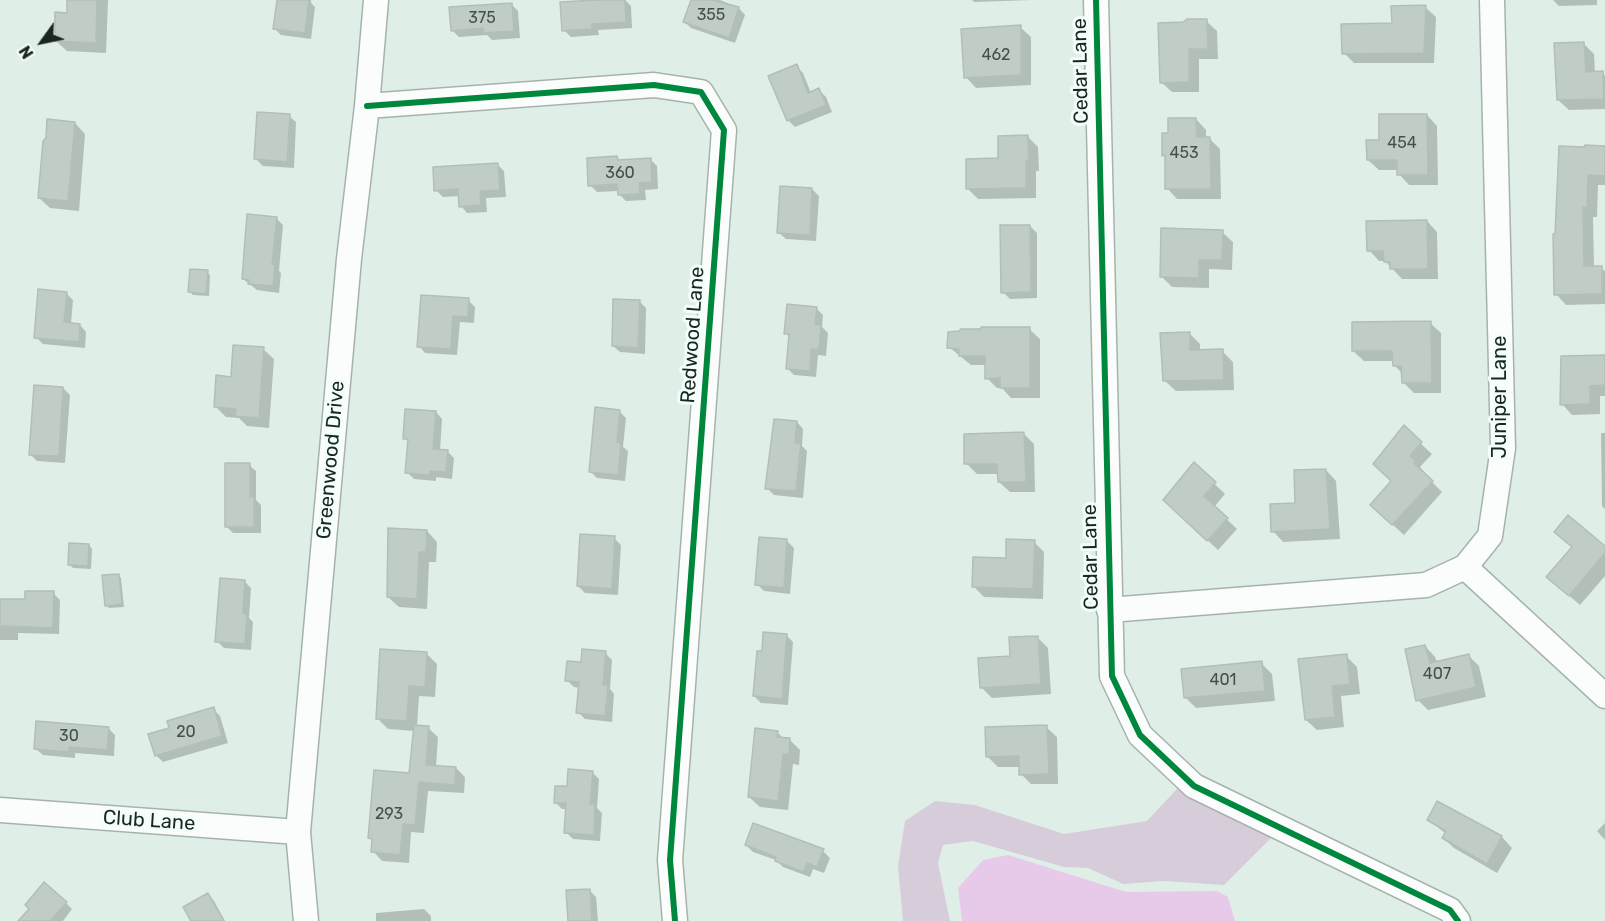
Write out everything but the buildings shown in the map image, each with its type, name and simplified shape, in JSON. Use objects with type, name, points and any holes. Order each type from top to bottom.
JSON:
[{"type":"street","name":"Greenwood Drive","points":[[306,921],[298,832],[348,271],[367,106],[376,0]]},
{"type":"street","name":"Cedar Lane","points":[[1096,0],[1112,676],[1140,735],[1194,786],[1450,910],[1458,921]]},
{"type":"street","name":"Juniper Lane","points":[[1109,610],[1426,585],[1465,567],[1490,536],[1503,448],[1492,0]]},
{"type":"street","name":"Redwood Lane","points":[[367,106],[654,85],[701,92],[724,130],[670,860],[675,921]]},
{"type":"street","points":[[1465,567],[1605,696]]},
{"type":"street","name":"Club Lane","points":[[0,810],[298,832]]},
{"type":"shaded area","points":[[1177,789],[1273,836],[1224,885],[1165,881],[1123,884],[1088,868],[1064,867],[973,841],[943,845],[938,863],[950,921],[903,921],[898,866],[905,821],[935,801],[975,805],[1064,834],[1147,821]]},
{"type":"shaded area","points":[[1008,855],[1126,892],[1217,891],[1228,897],[1235,921],[962,921],[958,888],[983,860]]},
{"type":"cycle path","points":[[1096,0],[1112,676],[1140,735],[1194,786],[1450,910],[1458,921]]},
{"type":"cycle path","points":[[367,106],[654,85],[701,92],[724,130],[670,860],[675,921]]}]
